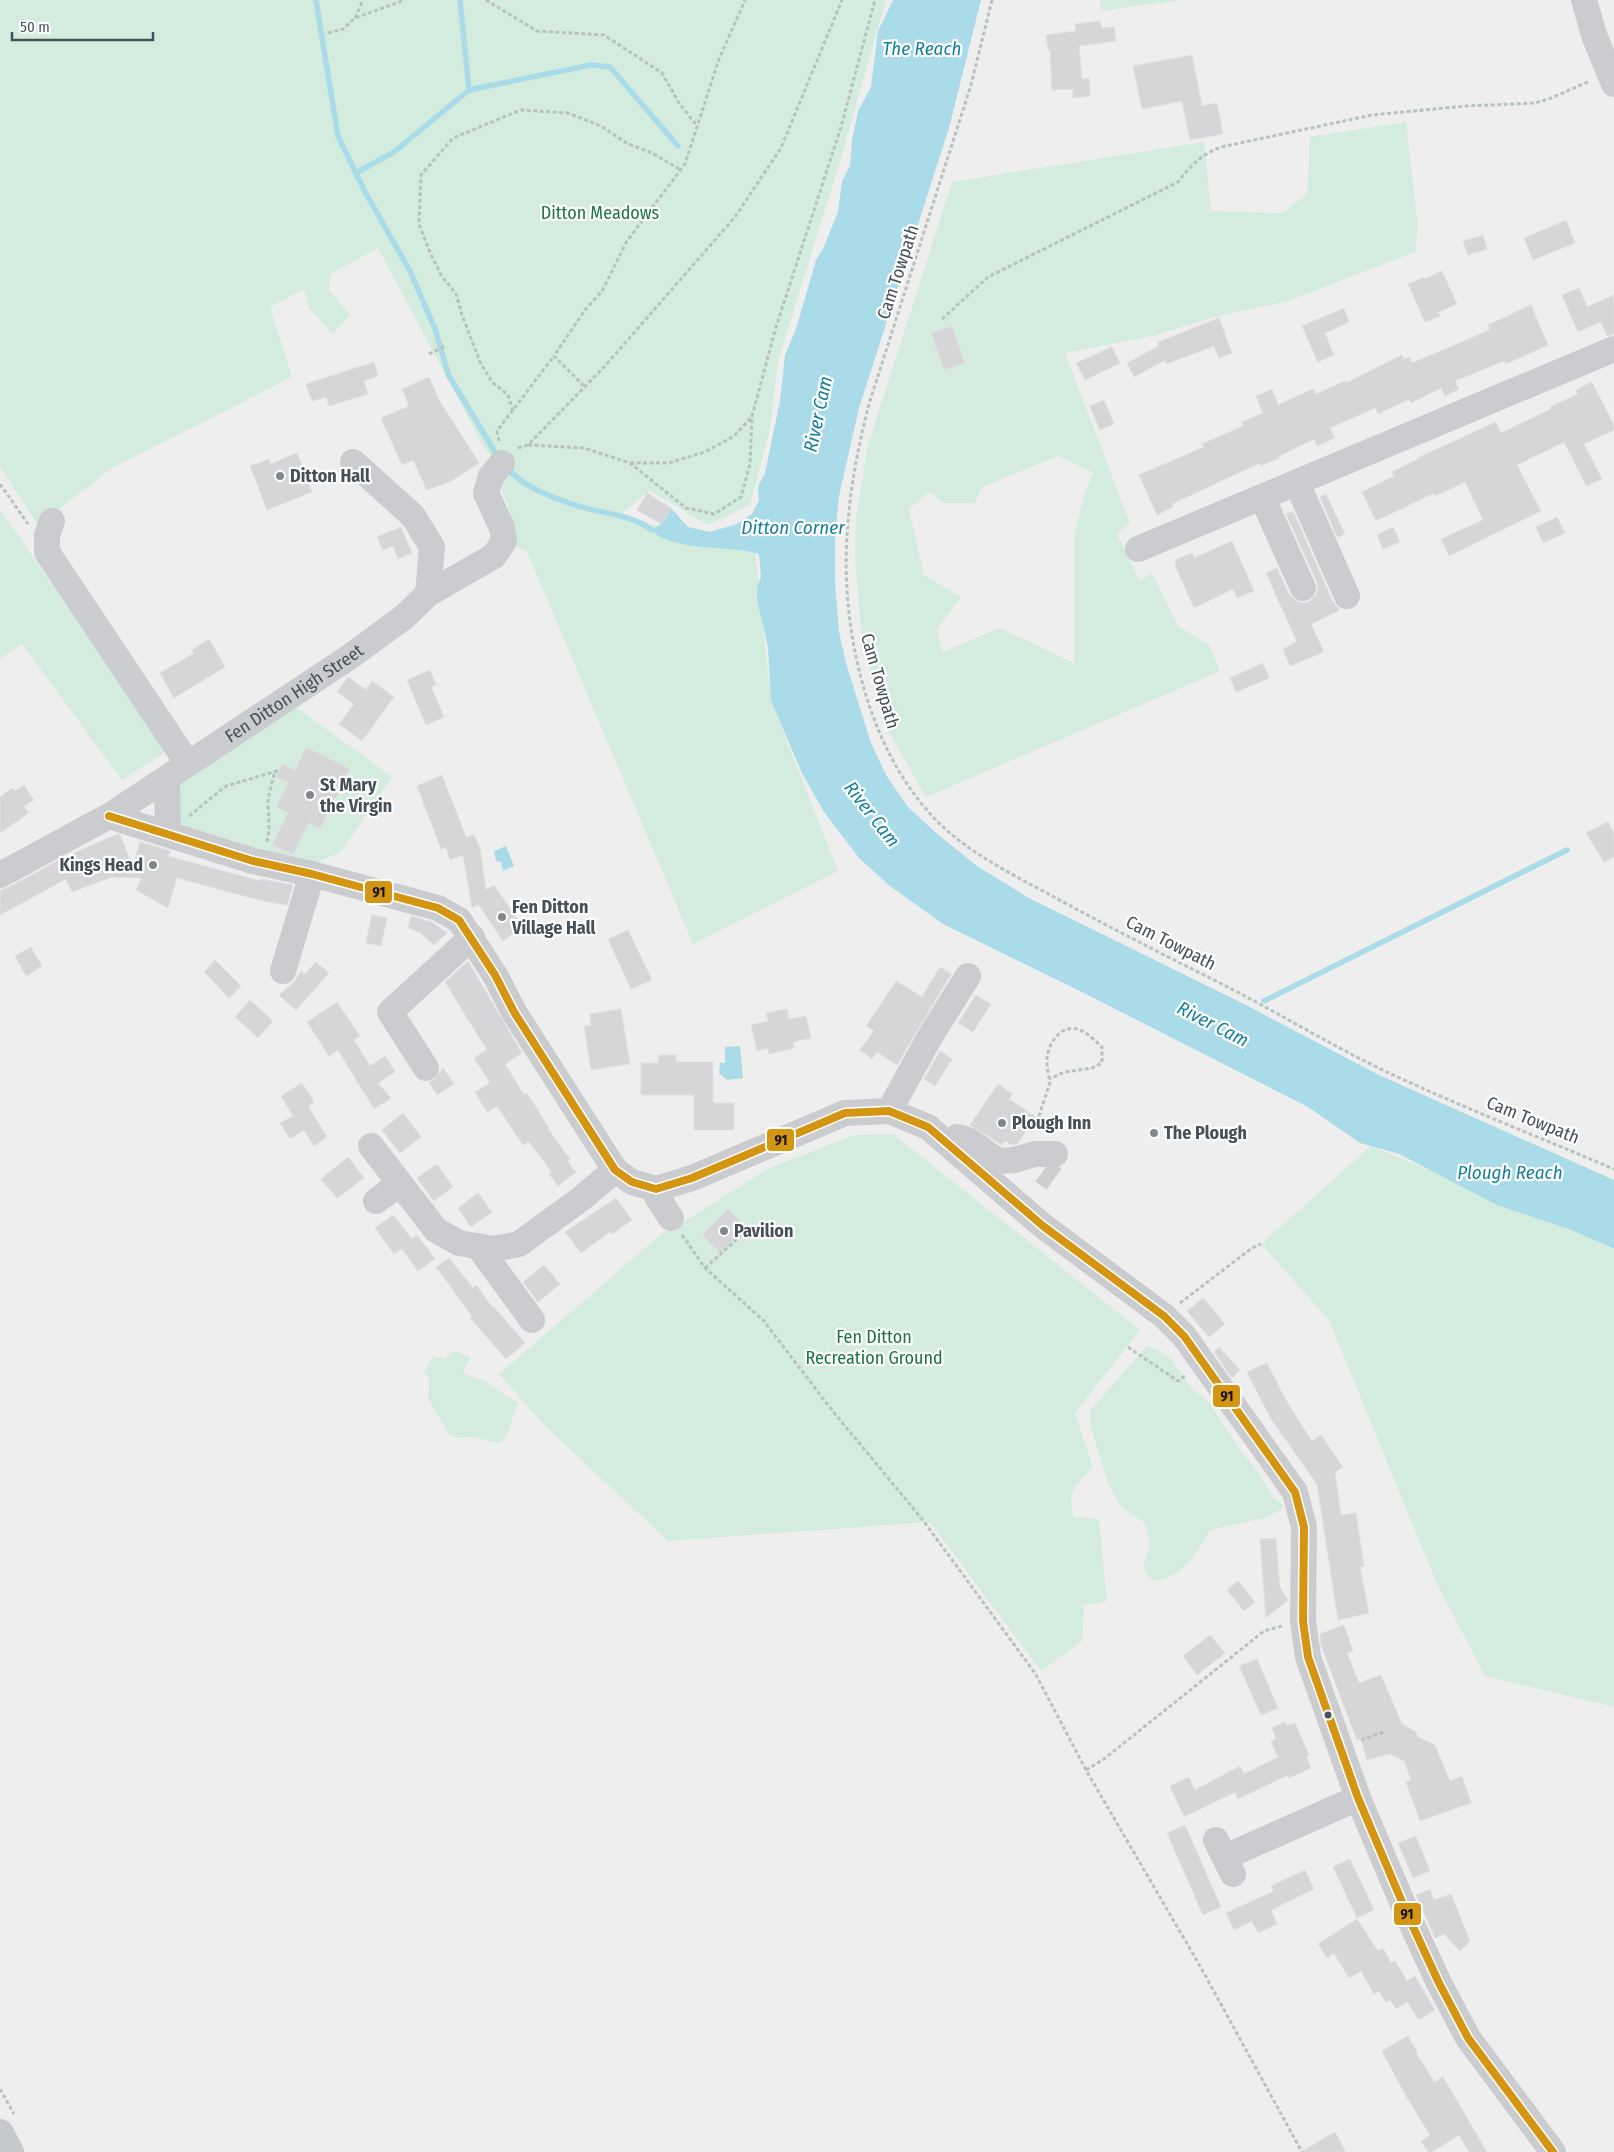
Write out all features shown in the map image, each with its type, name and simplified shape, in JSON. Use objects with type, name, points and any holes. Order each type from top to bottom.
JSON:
[{"type":"main road","points":[[0,2133],[10,2152]]},
{"type":"street","points":[[1584,0],[1594,35],[1610,71]]},
{"type":"street","points":[[1138,550],[1614,349]]},
{"type":"street","points":[[353,462],[413,516],[432,547],[428,594]]},
{"type":"street","name":"Fen Ditton High Street","points":[[0,875],[109,816],[351,656],[404,617],[428,594],[494,556],[504,541],[502,528],[486,492],[491,476],[499,462]]},
{"type":"street","points":[[1297,482],[1347,596]]},
{"type":"street","points":[[1262,497],[1303,588]]},
{"type":"street","points":[[52,520],[47,535],[47,552],[178,771],[167,829]]},
{"type":"street","points":[[109,816],[167,829],[253,861],[312,874],[438,908],[459,920],[472,937],[514,1012],[615,1170],[632,1182],[656,1189],[692,1178],[845,1113],[889,1111],[928,1127],[968,1140],[998,1161],[1037,1160]]},
{"type":"street","points":[[283,971],[312,874]]},
{"type":"street","points":[[426,1068],[390,1012],[472,937]]},
{"type":"street","points":[[889,1111],[931,1035],[968,976]]},
{"type":"street","points":[[928,1127],[1043,1226],[1164,1316],[1184,1336],[1295,1492],[1304,1527],[1303,1621],[1308,1657],[1358,1798],[1438,1983],[1468,2038],[1553,2152]]},
{"type":"street","points":[[371,1146],[436,1230],[459,1243],[494,1249],[519,1244],[582,1198],[615,1170]]},
{"type":"street","points":[[376,1201],[399,1184]]},
{"type":"street","points":[[656,1189],[657,1197],[671,1218]]},
{"type":"street","points":[[478,1246],[532,1320]]},
{"type":"street","points":[[1225,1857],[1358,1798]]},
{"type":"path","points":[[355,18],[363,0]]},
{"type":"path","points":[[328,33],[343,29],[355,18],[405,0]]},
{"type":"path","points":[[486,0],[538,31],[604,35],[662,73],[679,103],[697,127]]},
{"type":"path","points":[[745,0],[720,59],[685,164],[627,241],[602,291],[585,310],[554,356],[497,431],[499,462],[528,445],[605,366],[734,217],[781,148],[842,0]]},
{"type":"path","points":[[528,445],[584,448],[630,464],[686,508],[714,514],[741,497],[750,464],[752,416],[776,327],[842,127],[875,0]]},
{"type":"path","name":"Cam Towpath","points":[[992,0],[972,85],[870,404],[859,444],[847,524],[847,595],[851,630],[867,699],[878,731],[890,755],[924,807],[950,834],[1018,877],[1130,938],[1399,1078],[1614,1169]]},
{"type":"path","points":[[942,319],[988,277],[1178,182],[1191,165],[1205,154],[1221,147],[1372,115],[1466,106],[1535,103],[1549,99],[1610,71]]},
{"type":"path","points":[[513,411],[508,394],[492,382],[480,362],[456,294],[440,275],[429,250],[419,224],[421,175],[453,138],[521,110],[568,113],[601,126],[628,144],[652,153],[681,170]]},
{"type":"path","points":[[429,354],[445,346]]},
{"type":"path","points":[[554,356],[584,386]]},
{"type":"path","points":[[630,464],[668,463],[705,452],[734,436],[752,416]]},
{"type":"path","points":[[0,484],[47,552]]},
{"type":"path","points":[[167,829],[180,824],[226,786],[280,770]]},
{"type":"path","points":[[269,846],[267,841],[269,829],[268,799],[275,771]]},
{"type":"path","points":[[1037,1160],[1039,1137],[1047,1124],[1039,1116],[1049,1089],[1046,1062],[1048,1052],[1057,1035],[1065,1029],[1081,1030],[1102,1047],[1102,1063],[1097,1067],[1066,1072],[1049,1079]]},
{"type":"path","points":[[671,1218],[705,1268],[763,1320],[831,1409],[922,1519],[1035,1672],[1086,1770],[1200,1966],[1302,2152]]},
{"type":"path","points":[[705,1268],[746,1230]]},
{"type":"path","points":[[1164,1316],[1252,1248],[1261,1244]]},
{"type":"path","points":[[1128,1347],[1178,1381],[1202,1362]]},
{"type":"path","points":[[1086,1770],[1104,1759],[1264,1630],[1303,1621]]},
{"type":"green space","name":"Ditton Meadows","points":[[0,0],[886,0],[839,165],[778,361],[770,429],[750,505],[708,525],[650,491],[620,515],[755,552],[771,701],[838,871],[693,944],[527,552],[504,541],[512,518],[495,471],[502,474],[482,444],[378,248],[331,274],[329,290],[350,315],[333,334],[309,308],[304,289],[270,307],[292,377],[112,468],[38,525],[0,467]]},
{"type":"green space","points":[[1100,0],[1181,0],[1101,11]]},
{"type":"green space","points":[[1406,122],[1418,227],[1415,252],[1288,301],[1219,316],[1152,336],[1065,353],[1130,523],[1117,534],[1140,581],[1152,573],[1178,626],[1209,645],[1220,671],[926,797],[883,722],[873,688],[861,629],[855,557],[856,518],[868,445],[952,182],[1204,142],[1211,211],[1282,213],[1307,194],[1310,137]],"holes":[[[1058,456],[1094,473],[1085,491],[1074,536],[1074,663],[1000,628],[942,652],[937,629],[961,597],[924,575],[909,509],[929,492],[944,503],[975,503],[981,488]]]},
{"type":"green space","points":[[0,509],[167,751],[122,780],[22,644],[0,659]]},
{"type":"green space","points":[[296,707],[392,777],[341,852],[306,867],[188,829],[180,823],[176,788]]},
{"type":"green space","name":"Fen Ditton Recreation Ground","points":[[893,1134],[1140,1330],[1075,1413],[1093,1467],[1074,1489],[1071,1500],[1072,1508],[1074,1517],[1099,1519],[1107,1601],[1084,1605],[1082,1641],[1041,1671],[930,1522],[668,1541],[543,1424],[499,1374],[673,1224],[689,1219],[767,1169],[854,1135]]},
{"type":"green space","points":[[1371,1146],[1569,1229],[1614,1250],[1614,1707],[1485,1676],[1437,1584],[1329,1320],[1261,1244]]},
{"type":"green space","points":[[1148,1346],[1163,1353],[1172,1360],[1191,1388],[1208,1401],[1241,1451],[1259,1473],[1272,1496],[1283,1505],[1282,1509],[1264,1518],[1211,1530],[1183,1568],[1167,1578],[1157,1581],[1149,1578],[1143,1568],[1150,1545],[1145,1523],[1121,1507],[1108,1484],[1090,1425],[1090,1411]]},
{"type":"green space","points":[[454,1351],[471,1357],[463,1371],[465,1374],[483,1380],[518,1403],[507,1435],[499,1443],[473,1437],[455,1438],[449,1434],[428,1399],[429,1378],[424,1372],[433,1356],[444,1359]]},
{"type":"water","points":[[893,0],[981,0],[949,128],[859,408],[839,496],[835,537],[835,582],[839,632],[846,663],[871,743],[886,775],[908,807],[936,833],[977,866],[1029,898],[1246,1005],[1379,1075],[1614,1180],[1614,1249],[1569,1229],[1497,1205],[1399,1154],[1360,1143],[1308,1107],[1084,993],[943,924],[890,886],[859,858],[824,812],[802,773],[771,701],[768,647],[757,600],[757,587],[761,577],[759,554],[672,542],[660,537],[652,530],[661,524],[671,508],[688,527],[710,532],[737,524],[752,514],[759,500],[758,487],[765,473],[780,401],[785,355],[796,329],[816,260],[823,249],[838,212],[842,181],[850,166],[852,140],[858,111],[871,87],[878,31]]},
{"type":"water","points":[[506,846],[514,866],[503,871],[501,862],[496,861],[494,851]]},
{"type":"water","points":[[740,1046],[743,1078],[727,1080],[719,1073],[720,1063],[725,1063],[725,1047]]},
{"type":"building","points":[[1100,21],[1102,28],[1114,27],[1116,41],[1079,46],[1082,79],[1089,78],[1090,96],[1073,98],[1073,89],[1052,90],[1050,50],[1048,50],[1046,35],[1076,31],[1075,24]]},
{"type":"building","points":[[1192,55],[1202,106],[1217,103],[1223,134],[1190,140],[1182,101],[1142,109],[1133,66]]},
{"type":"building","points":[[1566,220],[1575,243],[1533,260],[1524,238]]},
{"type":"building","points":[[1483,235],[1487,249],[1468,255],[1463,241]]},
{"type":"building","points":[[1442,271],[1457,304],[1438,312],[1440,316],[1425,322],[1408,284]]},
{"type":"building","points":[[1579,288],[1587,307],[1614,295],[1614,334],[1607,336],[1601,322],[1578,332],[1562,295]]},
{"type":"building","points":[[1531,305],[1548,345],[1506,364],[1504,361],[1455,381],[1459,389],[1445,396],[1441,388],[1411,403],[1409,399],[1378,414],[1375,408],[1330,428],[1335,438],[1317,446],[1314,439],[1279,456],[1279,458],[1261,466],[1260,463],[1172,504],[1173,507],[1157,515],[1139,475],[1204,447],[1202,444],[1243,426],[1242,422],[1263,413],[1256,396],[1272,389],[1278,405],[1313,389],[1316,394],[1345,381],[1346,383],[1402,355],[1404,359],[1409,357],[1412,363],[1490,330],[1488,325]]},
{"type":"building","points":[[1344,308],[1349,322],[1325,333],[1334,355],[1318,362],[1302,326]]},
{"type":"building","points":[[1219,318],[1232,353],[1219,358],[1214,346],[1166,364],[1165,360],[1134,377],[1127,363],[1159,346],[1158,342]]},
{"type":"building","points":[[952,326],[965,363],[944,370],[931,333]]},
{"type":"building","points":[[1112,347],[1120,363],[1085,380],[1076,363]]},
{"type":"building","points":[[374,362],[378,376],[364,381],[368,394],[329,406],[326,397],[312,401],[306,384]]},
{"type":"building","points":[[429,377],[439,400],[479,463],[451,481],[427,490],[413,460],[402,465],[381,418],[409,406],[402,389]]},
{"type":"building","points":[[1592,382],[1614,425],[1614,430],[1584,444],[1602,479],[1586,486],[1564,442],[1517,465],[1541,511],[1449,556],[1441,539],[1483,520],[1465,482],[1435,496],[1434,493],[1376,521],[1362,492],[1394,476],[1392,472],[1417,458],[1496,422],[1501,433],[1578,394],[1576,390]]},
{"type":"building","points":[[1104,400],[1114,424],[1100,430],[1090,406]]},
{"type":"building","name":"Ditton Hall","points":[[297,453],[312,492],[267,510],[250,466],[269,459],[271,464]]},
{"type":"building","points":[[647,493],[671,508],[661,524],[637,510]]},
{"type":"building","points":[[1326,494],[1345,534],[1337,537],[1320,497]]},
{"type":"building","points":[[1293,511],[1333,602],[1340,610],[1311,624],[1324,652],[1290,666],[1283,649],[1297,642],[1266,573],[1277,568],[1289,594],[1295,600],[1302,603],[1309,602],[1315,596],[1318,589],[1317,582],[1286,514]]},
{"type":"building","points":[[1557,517],[1565,533],[1543,543],[1536,527]]},
{"type":"building","points":[[401,527],[412,553],[398,559],[393,546],[383,550],[377,537]]},
{"type":"building","points":[[1393,527],[1400,542],[1383,549],[1377,535]]},
{"type":"building","points":[[1232,541],[1254,591],[1237,598],[1233,589],[1194,608],[1175,565],[1177,559],[1192,553],[1194,558]]},
{"type":"building","points":[[209,639],[225,667],[174,698],[160,673],[194,653],[192,650]]},
{"type":"building","points":[[1263,663],[1269,678],[1236,692],[1230,678]]},
{"type":"building","points":[[430,670],[436,685],[431,687],[444,717],[426,725],[407,680]]},
{"type":"building","points":[[348,677],[366,690],[372,681],[394,697],[362,741],[339,724],[354,704],[337,692]]},
{"type":"building","name":"St Mary the Virgin","points":[[306,747],[350,769],[320,829],[309,823],[293,854],[272,845],[288,813],[276,807],[288,783],[276,777],[283,764],[295,770]]},
{"type":"building","points":[[442,775],[466,837],[474,835],[480,848],[486,890],[494,885],[523,927],[503,941],[478,904],[472,908],[463,855],[450,860],[446,847],[441,849],[417,786]]},
{"type":"building","points":[[24,785],[34,800],[24,806],[29,813],[0,833],[0,797],[12,788],[15,791]]},
{"type":"building","points":[[1608,822],[1614,833],[1614,857],[1604,862],[1586,833]]},
{"type":"building","points":[[117,834],[120,835],[133,867],[140,842],[171,851],[168,856],[260,881],[261,879],[293,885],[287,905],[263,901],[177,878],[168,908],[136,890],[142,878],[112,877],[72,892],[66,879],[0,915],[0,890],[63,858]]},
{"type":"building","points":[[372,915],[387,918],[381,946],[366,943]]},
{"type":"building","points":[[411,916],[432,922],[447,933],[434,945],[421,933],[408,928]]},
{"type":"building","points":[[628,930],[652,980],[631,989],[608,939]]},
{"type":"building","points":[[31,947],[42,966],[26,976],[15,956]]},
{"type":"building","points":[[215,960],[241,986],[229,998],[204,972]]},
{"type":"building","points":[[468,961],[522,1053],[505,1064],[524,1095],[527,1093],[548,1129],[570,1159],[567,1161],[576,1172],[558,1186],[549,1174],[552,1172],[529,1142],[523,1145],[497,1106],[487,1112],[475,1092],[490,1083],[474,1058],[487,1050],[445,982]]},
{"type":"building","points":[[316,962],[329,973],[296,1010],[279,995],[294,982],[301,971],[305,974]]},
{"type":"building","points":[[940,967],[951,974],[897,1065],[877,1052],[872,1059],[860,1050],[874,1031],[866,1026],[896,981],[922,997]]},
{"type":"building","points":[[976,995],[991,1004],[973,1032],[958,1023]]},
{"type":"building","points":[[250,1000],[273,1021],[258,1038],[235,1017]]},
{"type":"building","points":[[337,1002],[360,1036],[354,1040],[370,1066],[385,1056],[395,1072],[378,1083],[391,1098],[374,1109],[338,1050],[329,1056],[307,1022]]},
{"type":"building","points":[[621,1009],[630,1064],[591,1070],[584,1026],[591,1025],[590,1014]]},
{"type":"building","points":[[787,1009],[789,1019],[806,1016],[811,1038],[793,1042],[794,1048],[769,1054],[768,1048],[757,1051],[751,1025],[768,1021],[766,1013]]},
{"type":"building","points":[[940,1051],[952,1059],[935,1086],[924,1079]]},
{"type":"building","points":[[659,1055],[676,1055],[676,1062],[713,1062],[713,1103],[734,1103],[734,1130],[694,1130],[694,1095],[641,1095],[641,1063],[658,1063]]},
{"type":"building","points":[[443,1068],[454,1084],[437,1095],[429,1082],[434,1080]]},
{"type":"building","points":[[302,1083],[314,1102],[308,1106],[327,1137],[314,1146],[304,1130],[290,1139],[280,1123],[293,1116],[281,1096]]},
{"type":"building","name":"Plough Inn","points":[[998,1084],[1012,1094],[1009,1099],[1036,1117],[1017,1144],[1012,1145],[1005,1141],[1002,1145],[970,1125]]},
{"type":"building","points":[[403,1113],[421,1137],[400,1153],[382,1130]]},
{"type":"building","points":[[348,1157],[364,1178],[337,1198],[321,1179]]},
{"type":"building","points":[[437,1164],[453,1187],[434,1201],[417,1178]]},
{"type":"building","points":[[478,1193],[492,1212],[471,1227],[458,1208]]},
{"type":"building","points":[[616,1198],[632,1220],[612,1234],[610,1232],[581,1253],[565,1232]]},
{"type":"building","name":"Pavilion","points":[[728,1209],[746,1227],[720,1253],[702,1235]]},
{"type":"building","points":[[393,1215],[412,1239],[417,1235],[435,1259],[418,1271],[402,1249],[394,1254],[375,1228]]},
{"type":"building","points":[[449,1258],[473,1288],[476,1285],[493,1308],[525,1343],[506,1359],[470,1318],[472,1316],[436,1267]]},
{"type":"building","points":[[544,1265],[560,1284],[538,1302],[523,1282]]},
{"type":"building","points":[[1203,1298],[1225,1324],[1209,1337],[1187,1311]]},
{"type":"building","points":[[1219,1347],[1240,1370],[1232,1378],[1214,1352]]},
{"type":"building","points":[[1267,1363],[1287,1402],[1312,1441],[1321,1435],[1343,1467],[1335,1472],[1341,1515],[1356,1513],[1364,1566],[1360,1567],[1369,1613],[1338,1620],[1317,1484],[1271,1419],[1247,1372]]},
{"type":"building","points":[[1276,1538],[1280,1588],[1288,1600],[1266,1618],[1260,1539]]},
{"type":"building","points":[[1238,1581],[1255,1602],[1244,1611],[1227,1590]]},
{"type":"building","points":[[1344,1625],[1353,1651],[1347,1653],[1359,1683],[1381,1675],[1402,1724],[1416,1732],[1418,1737],[1435,1745],[1450,1781],[1462,1776],[1471,1803],[1420,1821],[1406,1782],[1411,1780],[1404,1761],[1390,1754],[1367,1760],[1361,1739],[1357,1740],[1321,1645],[1320,1634]]},
{"type":"building","points":[[1210,1635],[1225,1653],[1197,1675],[1183,1656]]},
{"type":"building","points":[[1257,1659],[1278,1708],[1261,1715],[1239,1666]]},
{"type":"building","points":[[1285,1722],[1287,1726],[1295,1723],[1309,1755],[1306,1756],[1311,1768],[1289,1778],[1288,1775],[1238,1799],[1235,1792],[1184,1817],[1170,1786],[1189,1777],[1195,1790],[1240,1766],[1244,1774],[1278,1757],[1271,1742],[1276,1739],[1272,1728]]},
{"type":"building","points":[[1185,1825],[1221,1907],[1203,1915],[1167,1833]]},
{"type":"building","points":[[1416,1836],[1430,1871],[1413,1878],[1398,1843]]},
{"type":"building","points":[[1350,1859],[1374,1910],[1357,1918],[1333,1867]]},
{"type":"building","points":[[1305,1870],[1314,1889],[1271,1910],[1277,1924],[1258,1933],[1252,1921],[1234,1930],[1226,1913],[1274,1891],[1271,1886]]},
{"type":"building","points":[[1430,1889],[1434,1900],[1451,1894],[1470,1941],[1460,1951],[1444,1934],[1435,1938],[1416,1895]]},
{"type":"building","points":[[1357,1919],[1378,1951],[1383,1948],[1391,1963],[1395,1961],[1407,1981],[1415,1976],[1435,2010],[1419,2020],[1407,2002],[1396,2009],[1390,2000],[1386,2002],[1379,1991],[1374,1994],[1361,1971],[1349,1978],[1334,1953],[1327,1958],[1318,1944]]},
{"type":"building","points":[[1408,2036],[1434,2082],[1443,2077],[1487,2152],[1469,2152],[1459,2135],[1432,2152],[1428,2152],[1421,2141],[1430,2135],[1407,2098],[1382,2051]]},
{"type":"building","points":[[1335,2132],[1346,2152],[1301,2152]]},
{"type":"waterway","points":[[316,0],[338,136],[364,190],[410,271],[435,329],[449,376],[495,452]]},
{"type":"waterway","points":[[356,173],[394,152],[469,90],[460,0]]},
{"type":"waterway","points":[[469,90],[591,65],[610,67],[678,146]]},
{"type":"waterway","points":[[506,467],[530,486],[549,495],[587,509],[626,517],[652,530]]},
{"type":"waterway","points":[[1264,1001],[1567,850]]},
{"type":"tunnel","points":[[1043,1171],[1054,1179]]},
{"type":"transit line","name":"91","points":[[109,816],[253,861],[312,874],[438,908],[459,920],[495,975],[514,1012],[615,1170],[632,1182],[656,1189],[692,1178],[845,1113],[889,1111],[928,1127],[1043,1226],[1164,1316],[1184,1336],[1295,1492],[1304,1527],[1303,1621],[1308,1657],[1358,1798],[1408,1916],[1439,1983],[1468,2038],[1553,2152]]},
{"type":"place","name":"Ditton Hall","points":[[280,476]]},
{"type":"place","name":"St Mary the Virgin","points":[[310,795]]},
{"type":"place","name":"Kings Head","points":[[153,865]]},
{"type":"place","name":"Fen Ditton Village Hall","points":[[502,917]]},
{"type":"place","name":"Plough Inn","points":[[1002,1123]]},
{"type":"place","name":"The Plough","points":[[1154,1133]]},
{"type":"place","name":"Pavilion","points":[[724,1231]]},
{"type":"water label","name":"The Reach","points":[[922,48]]},
{"type":"water label","name":"River Cam","points":[[818,414]]},
{"type":"water label","name":"Ditton Corner","points":[[793,527]]},
{"type":"water label","name":"River Cam","points":[[872,814]]},
{"type":"water label","name":"River Cam","points":[[1213,1024]]},
{"type":"water label","name":"Plough Reach","points":[[1510,1172]]}]
